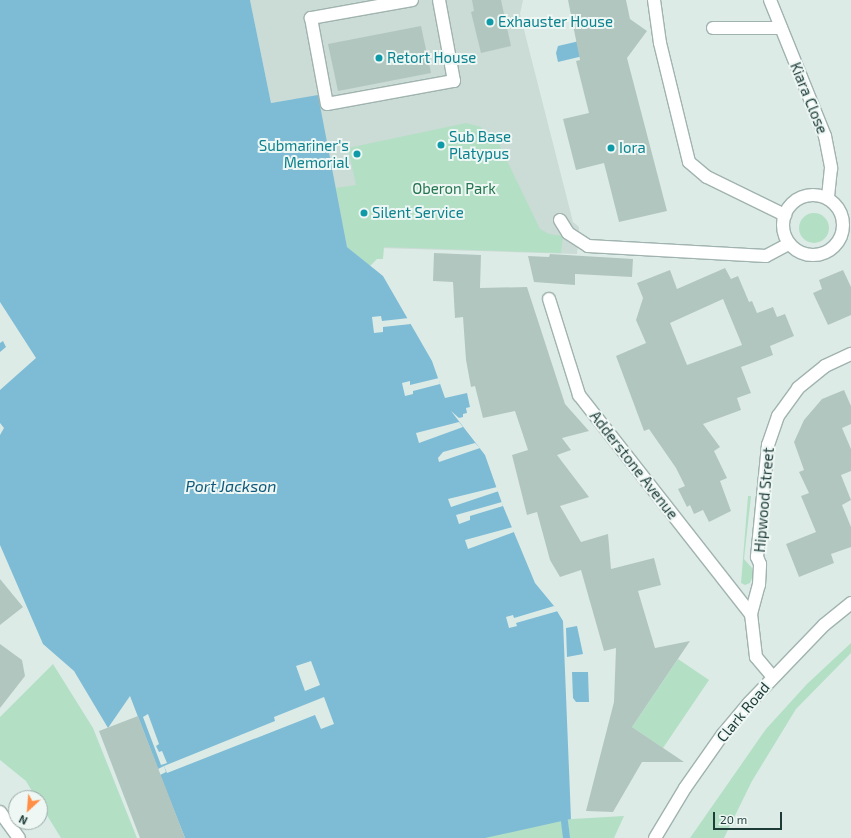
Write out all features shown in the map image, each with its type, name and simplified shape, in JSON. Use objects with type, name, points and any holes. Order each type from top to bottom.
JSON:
[{"type":"street","points":[[412,0],[385,2],[311,18],[327,104],[454,81],[439,0]]},
{"type":"street","points":[[654,0],[660,43],[689,162],[707,177],[785,215]]},
{"type":"street","name":"Kiara Close","points":[[770,0],[825,136],[831,168],[828,199]]},
{"type":"street","points":[[713,28],[781,28]]},
{"type":"street","points":[[808,196],[828,199],[840,211],[846,238],[830,250],[813,255],[804,254],[790,244],[784,235],[785,215],[798,199],[808,196]]},
{"type":"street","points":[[560,220],[568,233],[588,246],[766,256],[790,244]]},
{"type":"street","name":"Adderstone Avenue","points":[[549,298],[579,395],[751,614]]},
{"type":"street","name":"Hipwood Street","points":[[772,676],[756,657],[751,614],[759,585],[760,564],[757,557],[766,456],[775,423],[788,400],[811,376],[851,354]]},
{"type":"street","name":"Clark Road","points":[[655,838],[685,788],[723,734],[772,676],[824,625],[851,603]]},
{"type":"street","points":[[0,812],[19,838]]},
{"type":"shaded area","name":"Sub Base Platypus","points":[[250,0],[523,0],[520,14],[573,222],[579,227],[577,254],[347,247],[295,99],[271,103]]},
{"type":"green space","name":"Oberon Park","points":[[466,123],[481,127],[489,138],[495,136],[540,229],[549,234],[563,236],[561,253],[384,247],[383,259],[377,259],[370,266],[347,247],[336,188],[356,185],[348,148]]},
{"type":"green space","points":[[814,213],[824,218],[829,228],[824,238],[814,243],[804,238],[799,228],[804,218]]},
{"type":"green space","points":[[748,496],[751,496],[744,559],[752,568],[753,576],[750,583],[745,585],[741,583]]},
{"type":"green space","points":[[851,643],[851,653],[796,709],[752,781],[724,838],[690,838],[766,729],[807,684]]},
{"type":"green space","points":[[678,659],[709,680],[663,748],[632,727]]},
{"type":"green space","points":[[53,664],[93,728],[137,838],[61,838],[48,817],[48,790],[31,790],[26,781],[0,760],[0,717]]},
{"type":"green space","points":[[624,816],[614,838],[475,838],[555,820]]},
{"type":"water","name":"Port Jackson","points":[[0,0],[250,0],[271,103],[318,95],[347,247],[383,276],[432,361],[445,398],[467,393],[470,407],[466,408],[467,413],[463,414],[463,417],[459,418],[451,411],[485,455],[503,506],[535,583],[554,606],[563,621],[571,819],[485,838],[185,838],[160,775],[166,772],[164,766],[158,769],[130,696],[108,728],[74,671],[43,644],[0,545],[0,435],[4,428],[0,423]]},
{"type":"water","points":[[605,35],[608,50],[558,62],[556,53],[558,46]]},
{"type":"water","points":[[577,626],[583,654],[567,657],[566,628]]},
{"type":"water","points":[[572,672],[588,672],[589,702],[576,702],[573,698]]},
{"type":"pier","points":[[0,302],[36,358],[0,390],[0,352],[6,347],[3,341],[0,343]]},
{"type":"pier","points":[[381,316],[382,321],[409,318],[411,324],[383,327],[383,332],[374,333],[372,317]]},
{"type":"pier","points":[[439,378],[440,384],[413,391],[413,394],[405,396],[402,383],[410,381],[410,385]]},
{"type":"pier","points":[[459,422],[463,427],[419,443],[416,433]]},
{"type":"pier","points":[[475,443],[480,448],[439,462],[438,458],[443,452]]},
{"type":"pier","points":[[497,487],[499,491],[451,507],[448,499]]},
{"type":"pier","points":[[502,502],[503,506],[470,516],[470,520],[459,524],[456,515]]},
{"type":"pier","points":[[513,527],[514,532],[468,549],[465,540]]},
{"type":"pier","points":[[554,606],[558,611],[516,623],[517,626],[509,628],[506,617],[513,615],[514,618]]},
{"type":"pier","points":[[311,661],[320,685],[305,691],[296,666]]},
{"type":"pier","points":[[324,697],[334,724],[321,729],[315,715],[167,773],[164,766],[275,721],[274,717]]},
{"type":"pier","points":[[148,714],[159,744],[156,746],[159,752],[162,751],[167,763],[161,765],[143,717]]},
{"type":"building","name":"Exhauster House","points":[[472,0],[501,0],[511,46],[481,53],[471,12],[474,11]]},
{"type":"building","name":"Iora","points":[[568,0],[626,0],[630,19],[647,31],[627,58],[667,211],[619,222],[604,163],[576,170],[563,119],[589,113],[576,61],[580,60]]},
{"type":"building","name":"Retort House","points":[[421,26],[431,73],[338,91],[328,44]]},
{"type":"building","points":[[434,253],[481,255],[480,288],[527,287],[565,404],[589,431],[562,438],[571,450],[557,455],[589,497],[560,506],[581,542],[608,534],[611,569],[654,558],[661,585],[638,591],[655,648],[690,641],[632,727],[684,762],[642,762],[613,812],[586,811],[614,702],[616,648],[604,651],[581,570],[560,577],[550,560],[537,512],[527,515],[512,455],[528,450],[515,411],[483,418],[475,386],[471,387],[466,360],[463,317],[455,318],[453,282],[433,281]]},
{"type":"building","points":[[550,254],[633,259],[632,277],[575,274],[575,285],[534,282],[528,256],[549,257]]},
{"type":"building","points":[[725,268],[731,279],[738,276],[749,302],[752,301],[757,313],[773,307],[777,317],[785,314],[794,336],[770,346],[773,355],[741,367],[751,393],[737,398],[741,410],[703,424],[720,447],[714,451],[727,478],[720,481],[731,511],[709,522],[703,510],[694,514],[690,505],[687,507],[678,489],[685,486],[676,468],[649,429],[644,431],[616,356],[646,343],[636,320],[643,298],[637,283],[670,270],[677,289]],"holes":[[[723,299],[742,345],[687,365],[670,323]]]},
{"type":"building","points":[[843,270],[851,287],[851,315],[828,325],[813,293],[822,289],[819,280]]},
{"type":"building","points":[[844,390],[851,406],[851,424],[842,428],[851,449],[851,471],[841,475],[851,500],[842,505],[851,527],[851,547],[831,554],[834,563],[799,577],[786,544],[816,532],[801,496],[809,493],[799,472],[804,470],[794,442],[804,420],[822,399]]},
{"type":"building","points":[[0,579],[23,607],[0,625]]},
{"type":"building","points":[[0,644],[22,660],[25,676],[0,708]]},
{"type":"building","points":[[138,716],[185,838],[140,838],[99,731]]},
{"type":"waterway","points":[[564,821],[566,838]]},
{"type":"place","name":"Exhauster House","points":[[490,22]]},
{"type":"place","name":"Retort House","points":[[379,58]]},
{"type":"place","name":"Sub Base Platypus","points":[[441,145]]},
{"type":"place","name":"Iora","points":[[611,148]]},
{"type":"place","name":"Submariner's Memorial","points":[[357,154]]},
{"type":"place","name":"Silent Service","points":[[364,213]]}]
